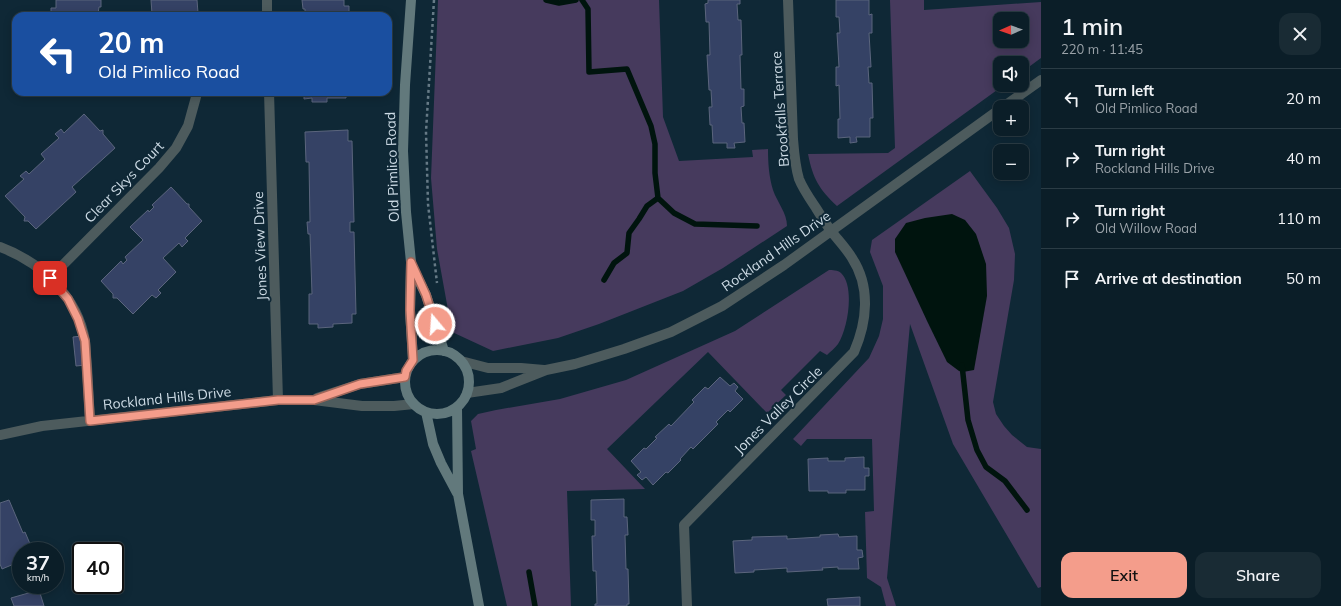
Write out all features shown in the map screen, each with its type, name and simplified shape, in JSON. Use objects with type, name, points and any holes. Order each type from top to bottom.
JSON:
[{"type":"street","points":[[267,0],[267,12]]},
{"type":"street","name":"Old Pimlico Road","points":[[411,0],[405,85],[403,151],[406,212],[411,262],[410,310],[413,360]]},
{"type":"street","name":"Brookfalls Terrace","points":[[788,0],[795,160],[799,178],[831,230]]},
{"type":"street","points":[[1013,100],[1041,80]]},
{"type":"street","name":"Clear Skys Court","points":[[50,278],[159,168],[176,148],[188,126],[196,96]]},
{"type":"street","name":"Jones View Drive","points":[[269,96],[278,400]]},
{"type":"street","name":"Rockland Hills Drive","points":[[466,393],[501,388],[546,370],[575,364],[624,349],[671,332],[722,306],[784,266],[831,230],[993,114]]},
{"type":"street","name":"Jones Valley Circle","points":[[687,606],[684,525],[841,366],[854,352],[860,337],[865,317],[862,278],[852,258],[831,230]]},
{"type":"street","points":[[0,247],[31,263],[50,278],[68,299],[78,319],[85,341],[90,421]]},
{"type":"street","name":"Old Pimlico Road","points":[[411,262],[426,295],[444,350]]},
{"type":"street","points":[[430,350],[444,350],[456,356],[461,361],[467,373],[468,387],[462,401],[457,407],[450,411],[434,414],[426,412],[414,404],[406,392],[405,377],[406,371],[413,360],[418,356],[430,350]]},
{"type":"street","name":"Rockland Hills Drive","points":[[461,361],[488,368],[546,370]]},
{"type":"street","name":"Rockland Hills Drive","points":[[314,400],[360,384],[405,377]]},
{"type":"street","name":"Rockland Hills Drive","points":[[0,435],[42,426],[278,400],[314,400],[362,406],[394,406],[414,404]]},
{"type":"street","points":[[457,407],[458,494],[479,606]]},
{"type":"street","points":[[426,412],[433,444],[458,494]]},
{"type":"path","points":[[434,0],[426,132],[428,204],[438,288]]},
{"type":"shaded area","points":[[438,0],[659,0],[663,117],[679,161],[753,157],[752,150],[768,149],[769,170],[772,185],[787,221],[787,226],[723,268],[683,291],[599,324],[558,338],[493,351],[452,332],[437,249],[431,178]]},
{"type":"shaded area","points":[[890,0],[924,0],[924,10],[1041,2],[1041,58],[1029,67],[1029,56],[993,56],[993,92],[994,92],[837,206],[821,189],[812,170],[808,154],[888,153],[895,148]]},
{"type":"shaded area","points":[[970,171],[997,208],[1009,228],[1015,254],[1014,280],[993,402],[996,414],[1012,435],[1027,447],[1041,449],[1041,587],[1038,588],[953,444],[910,324],[887,578],[896,606],[886,606],[881,587],[867,578],[865,512],[874,511],[872,439],[807,439],[801,446],[793,439],[869,358],[879,336],[883,319],[883,286],[870,252],[872,240]]},
{"type":"shaded area","points":[[952,214],[965,220],[976,234],[986,264],[987,296],[974,370],[963,372],[959,371],[947,362],[895,252],[895,239],[906,223],[925,218]]},
{"type":"shaded area","points":[[829,270],[841,273],[848,287],[849,297],[847,318],[842,337],[838,344],[827,355],[820,351],[781,390],[786,395],[767,413],[708,352],[607,449],[645,489],[567,491],[571,606],[507,606],[471,451],[476,449],[471,421],[478,414],[560,399],[626,380],[735,331]]},
{"type":"building","points":[[56,0],[101,0],[101,7],[99,7],[98,12],[51,12],[51,8],[56,8]]},
{"type":"building","points":[[151,0],[197,0],[198,12],[152,12]]},
{"type":"building","points":[[302,0],[344,0],[344,6],[349,6],[349,12],[305,12],[305,9],[303,9]]},
{"type":"building","points":[[708,0],[740,0],[740,4],[737,4],[738,20],[741,20],[741,89],[744,89],[744,106],[741,107],[745,142],[734,143],[735,148],[727,148],[727,143],[713,143],[712,125],[710,125],[709,107],[712,107],[711,90],[709,90],[707,55],[710,55],[709,22],[706,22],[705,4],[708,3]]},
{"type":"building","points":[[836,0],[869,0],[869,15],[872,14],[872,33],[869,33],[871,67],[868,67],[869,83],[872,83],[873,118],[870,118],[870,137],[856,137],[857,142],[850,143],[850,137],[838,138],[838,119],[840,119],[839,85],[836,86],[836,67],[839,67],[837,33],[840,33],[839,17],[836,17]]},
{"type":"building","points":[[304,96],[346,96],[346,98],[327,98],[327,102],[312,102],[312,98],[304,99]]},
{"type":"building","points":[[84,114],[100,131],[103,130],[103,134],[115,148],[72,187],[76,192],[36,229],[28,221],[24,221],[25,217],[5,196],[24,179],[20,176],[26,171],[29,174],[45,159],[41,154],[59,138],[55,134],[61,129],[64,133]]},
{"type":"building","points":[[348,130],[348,141],[352,141],[354,222],[350,222],[350,232],[354,232],[356,314],[352,314],[352,323],[333,324],[333,327],[318,328],[318,324],[309,324],[309,294],[312,294],[310,234],[308,234],[307,222],[310,222],[309,162],[306,162],[305,132]]},
{"type":"building","points":[[171,187],[187,204],[189,204],[189,207],[202,221],[185,238],[188,241],[182,247],[179,243],[163,258],[176,272],[158,290],[161,293],[156,298],[152,295],[133,314],[117,298],[113,298],[113,294],[101,281],[121,261],[123,264],[127,260],[125,257],[143,240],[130,227],[148,210],[149,212],[154,207],[152,205]]},
{"type":"building","points":[[82,336],[86,365],[76,366],[73,337]]},
{"type":"building","points":[[720,377],[730,386],[734,383],[738,387],[735,391],[743,399],[730,412],[728,410],[716,422],[718,424],[693,449],[691,447],[668,473],[666,472],[653,485],[646,477],[642,480],[637,475],[641,472],[631,461],[644,448],[646,449],[657,438],[655,437],[669,424],[671,426],[694,402],[692,400],[705,387],[708,389]]},
{"type":"building","points":[[864,457],[864,468],[869,468],[869,476],[865,476],[865,490],[846,490],[846,493],[809,491],[808,459],[828,458],[828,461],[845,461],[845,458]]},
{"type":"building","points":[[624,499],[624,517],[627,517],[628,535],[625,535],[629,604],[627,604],[627,606],[595,606],[595,604],[597,604],[596,571],[593,571],[592,536],[595,536],[595,520],[591,520],[591,500]]},
{"type":"building","points":[[9,500],[23,533],[25,532],[29,542],[12,542],[12,565],[2,569],[0,564],[0,503]]},
{"type":"building","points":[[838,534],[839,537],[857,536],[857,550],[862,550],[863,557],[858,558],[859,569],[838,569],[838,567],[822,568],[823,570],[787,572],[787,568],[735,573],[733,541],[752,540],[752,537],[787,536],[787,539],[820,537],[820,535]]},
{"type":"building","points":[[25,594],[40,594],[44,606],[14,606],[11,598]]},
{"type":"building","points":[[860,597],[860,606],[828,606],[827,599]]},
{"type":"waterway","points":[[546,0],[559,3],[576,0]]},
{"type":"waterway","points":[[582,0],[588,9],[589,72],[627,69],[651,126],[655,144],[655,173],[658,198],[674,213],[695,224],[757,226]]},
{"type":"waterway","points":[[604,280],[614,263],[627,253],[629,233],[647,206],[658,198]]},
{"type":"waterway","points":[[962,365],[968,420],[977,450],[986,467],[1005,481],[1027,510]]},
{"type":"waterway","points":[[529,572],[535,606]]},
{"type":"route","points":[[50,278],[68,299],[78,319],[85,341],[90,421],[278,400],[314,400],[360,384],[405,377],[406,371],[413,360],[410,310],[411,262],[426,295],[435,324]]}]
